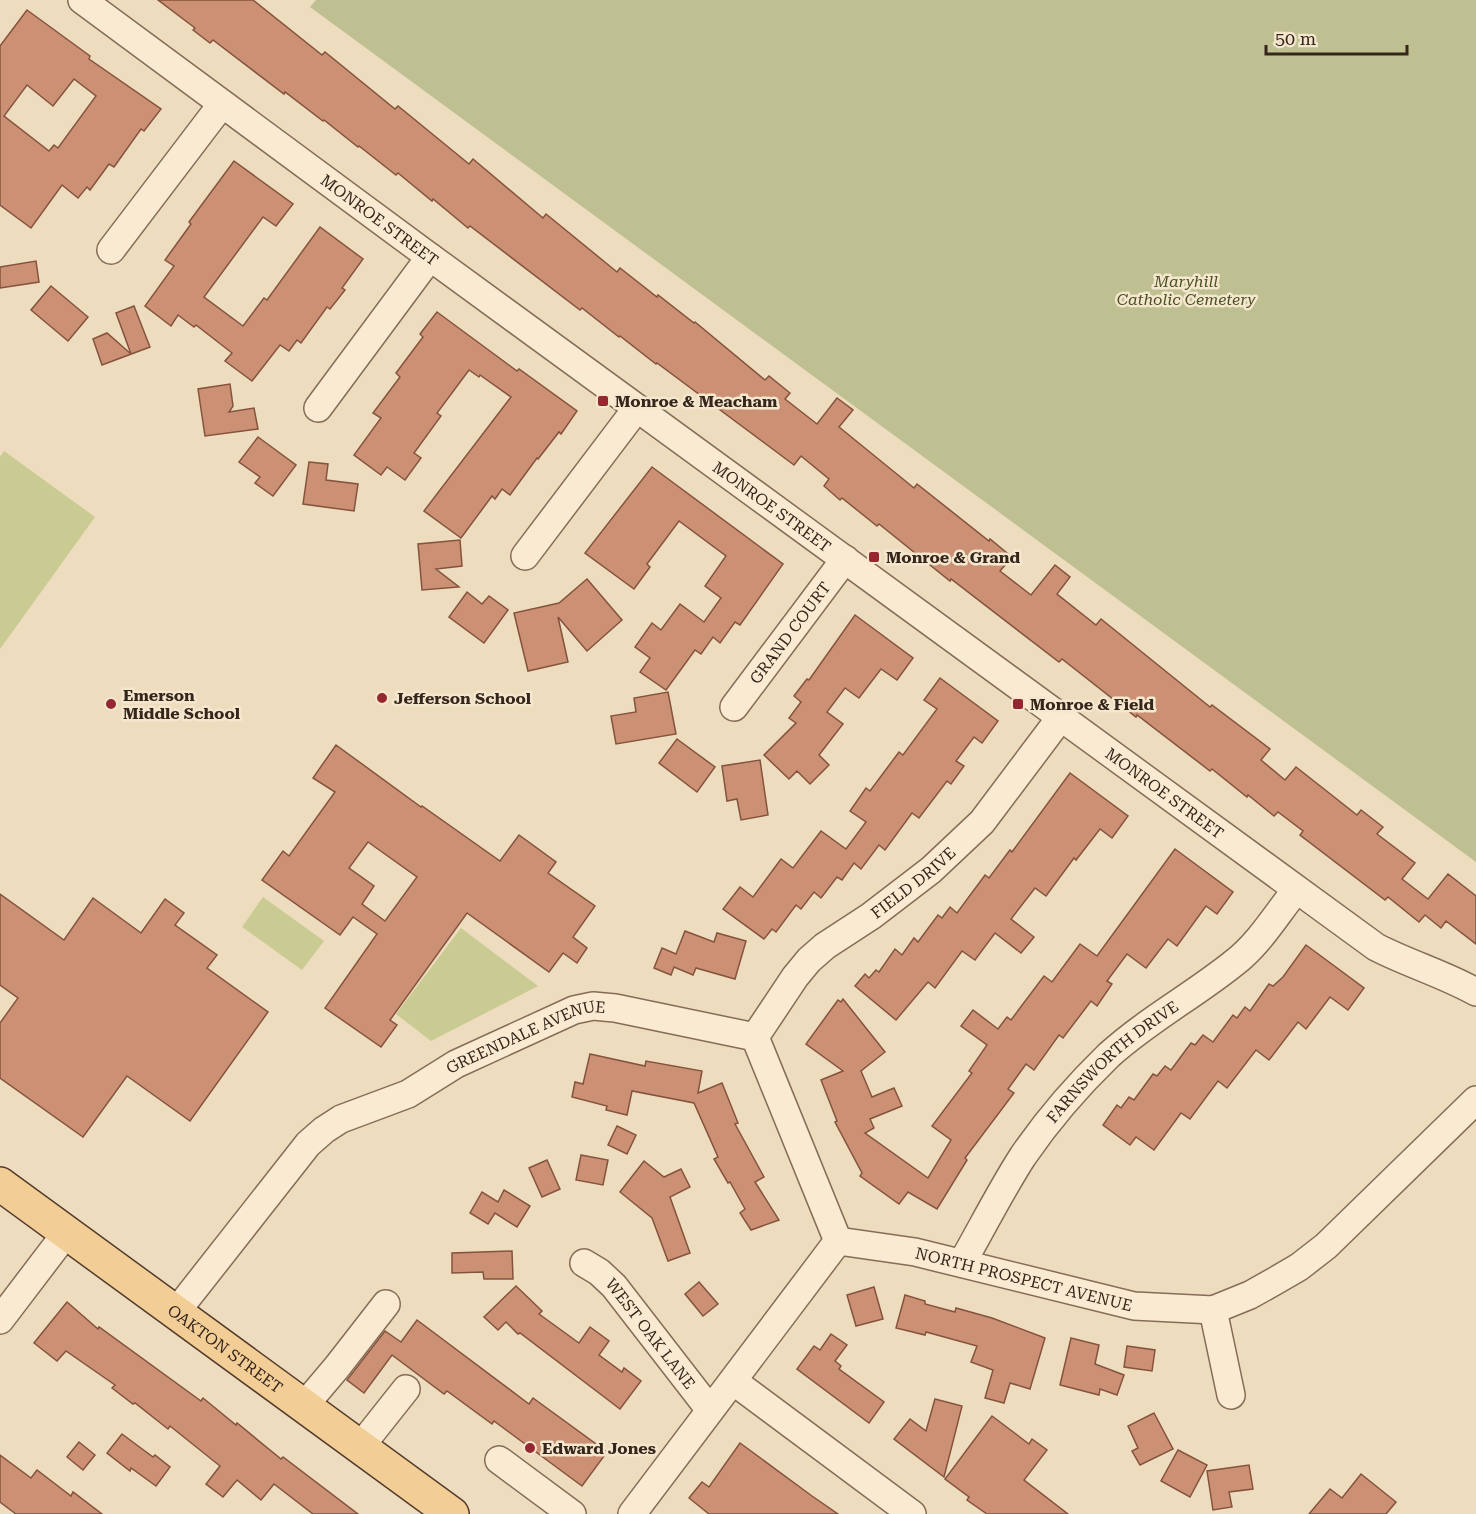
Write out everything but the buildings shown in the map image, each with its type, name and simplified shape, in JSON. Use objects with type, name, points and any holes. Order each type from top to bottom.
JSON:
[{"type":"main road","name":"OAKTON STREET","points":[[0,1184],[452,1514]]},
{"type":"street","name":"MONROE STREET","points":[[82,0],[430,257],[1376,947],[1476,992]]},
{"type":"street","points":[[111,250],[222,104]]},
{"type":"street","points":[[318,408],[430,257]]},
{"type":"street","points":[[525,556],[637,408]]},
{"type":"street","name":"GRAND COURT","points":[[734,707],[845,559]]},
{"type":"street","name":"FIELD DRIVE","points":[[755,1037],[809,960],[931,870],[982,822],[1061,717]]},
{"type":"street","name":"FARNSWORTH DRIVE","points":[[962,1263],[1023,1157],[1056,1113],[1108,1056],[1169,1007],[1235,963],[1250,949],[1296,890]]},
{"type":"street","name":"GREENDALE AVENUE","points":[[176,1312],[308,1144],[341,1119],[408,1094],[456,1065],[574,1010],[593,1006],[615,1008],[755,1037]]},
{"type":"street","points":[[632,1514],[838,1241],[755,1037]]},
{"type":"street","name":"NORTH PROSPECT AVENUE","points":[[838,1241],[915,1252],[1134,1306],[1213,1310],[1250,1295],[1275,1281],[1299,1267],[1326,1246],[1476,1100]]},
{"type":"street","points":[[0,1320],[67,1233]]},
{"type":"street","name":"WEST OAK LANE","points":[[584,1263],[599,1272],[614,1286],[710,1410]]},
{"type":"street","points":[[304,1406],[386,1304]]},
{"type":"street","points":[[1213,1310],[1231,1395]]},
{"type":"street","points":[[733,1381],[912,1514]]},
{"type":"street","points":[[360,1447],[406,1389]]},
{"type":"street","points":[[499,1460],[572,1514]]},
{"type":"green space","name":"Maryhill Catholic Cemetery","points":[[316,0],[1476,0],[1476,862],[310,7]]},
{"type":"green space","points":[[4,451],[95,517],[0,649],[0,457]]},
{"type":"green space","points":[[263,897],[324,941],[302,970],[242,927]]},
{"type":"green space","points":[[461,928],[538,986],[431,1041],[396,1014]]},
{"type":"place","name":"Monroe & Meacham","points":[[603,401]]},
{"type":"place","name":"Monroe & Grand","points":[[874,557]]},
{"type":"place","name":"Jefferson School","points":[[382,698]]},
{"type":"place","name":"Emerson Middle School","points":[[111,704]]},
{"type":"place","name":"Monroe & Field","points":[[1018,704]]},
{"type":"place","name":"Edward Jones","points":[[530,1448]]}]
